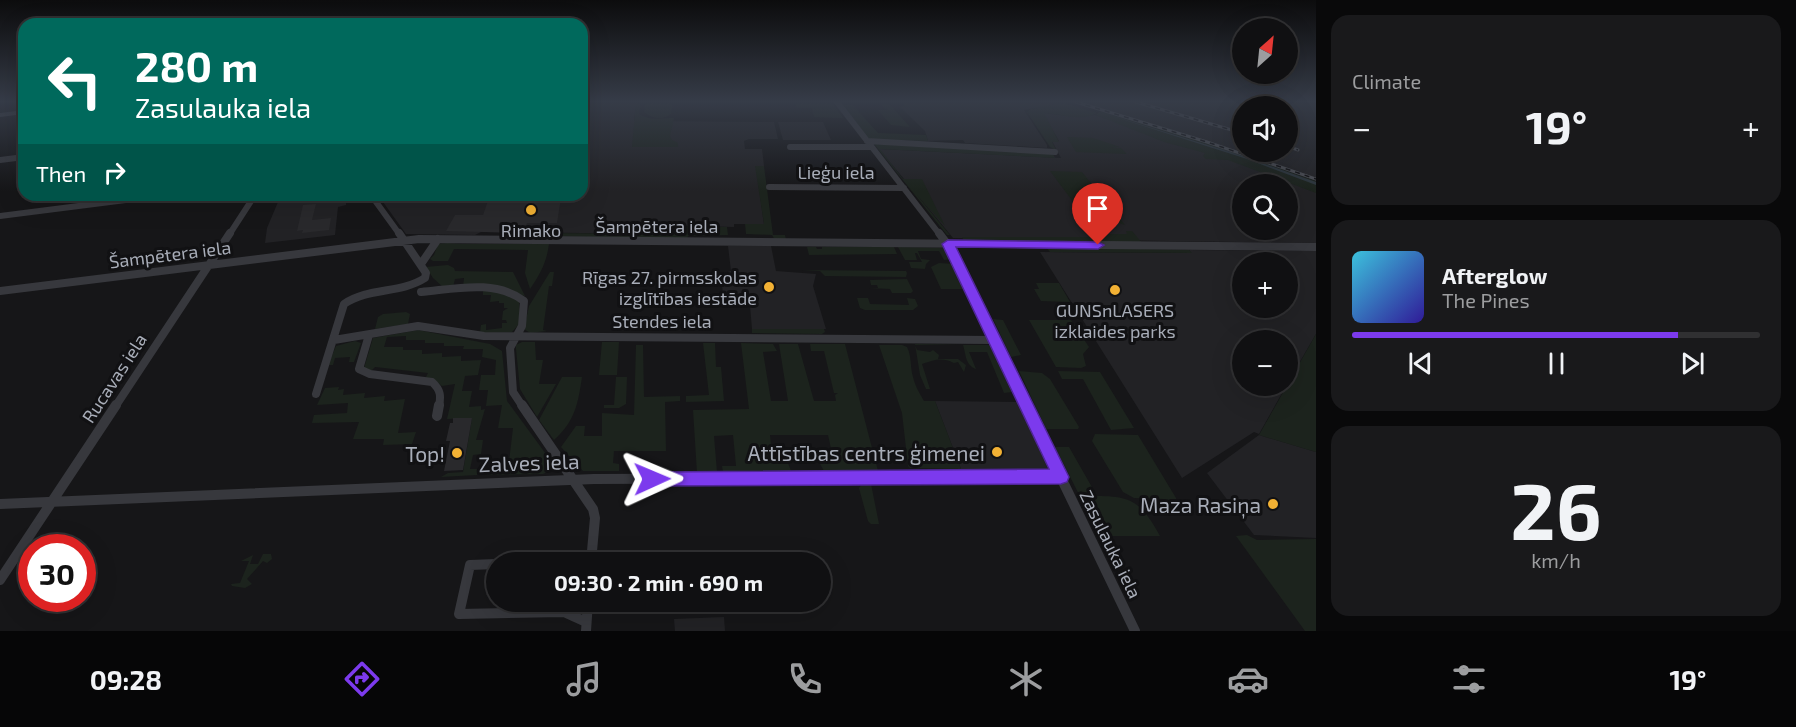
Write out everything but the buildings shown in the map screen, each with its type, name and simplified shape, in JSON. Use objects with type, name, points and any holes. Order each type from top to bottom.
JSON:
[{"type":"street","name":"Zasulauka iela","points":[[859,131],[948,244],[1135,631]]},
{"type":"street","points":[[790,147],[869,144],[1055,152]]},
{"type":"street","points":[[0,160],[18,158]]},
{"type":"street","name":"Lieģu iela","points":[[769,187],[903,188]]},
{"type":"street","points":[[0,216],[118,201]]},
{"type":"street","name":"Rucavas iela","points":[[0,580],[251,201]]},
{"type":"street","points":[[316,394],[334,340],[342,306],[346,301],[374,289],[415,285],[425,278],[424,268],[375,201]]},
{"type":"street","points":[[424,268],[438,239]]},
{"type":"street","name":"Šampētera iela","points":[[0,291],[403,240],[1316,247]]},
{"type":"street","points":[[422,292],[504,289],[517,294],[524,301],[522,327],[510,348],[514,395],[594,513],[592,552]]},
{"type":"street","name":"Stendes iela","points":[[334,340],[418,326],[484,336],[993,340]]},
{"type":"street","points":[[369,334],[359,369],[370,374],[432,382],[438,387],[441,395],[437,416]]},
{"type":"street","points":[[484,336],[510,348]]},
{"type":"street","name":"Zalves iela","points":[[0,504],[573,480],[1061,477]]},
{"type":"street","points":[[486,564],[470,565],[459,614],[564,612],[586,627],[587,612]]},
{"type":"shaded area","points":[[588,131],[776,131],[778,139],[744,141],[745,149],[762,149],[764,166],[756,166],[764,224],[734,224],[734,227],[684,226],[683,234],[481,232],[475,235],[406,234],[382,201],[588,201]]},
{"type":"shaded area","points":[[633,131],[671,131],[672,140],[678,143],[678,147],[632,147]]},
{"type":"shaded area","points":[[781,131],[827,131],[831,140],[783,140]]},
{"type":"shaded area","points":[[862,131],[926,135],[928,141],[876,140],[867,138]]},
{"type":"shaded area","points":[[925,131],[1038,131],[1047,148],[965,143],[963,140],[928,141]]},
{"type":"shaded area","points":[[1040,131],[1054,131],[1059,142],[1052,142],[1057,151],[1050,147]]},
{"type":"shaded area","points":[[1054,131],[1147,131],[1229,157],[1232,158],[1232,162],[1242,162],[1274,174],[1232,174],[1232,240],[1298,240],[1298,183],[1316,190],[1316,243],[953,238],[879,149],[1061,158],[1052,141],[1059,141]]},
{"type":"shaded area","points":[[1137,131],[1169,131],[1217,146],[1232,151],[1232,162],[1206,159],[1203,156],[1205,153],[1164,142]]},
{"type":"shaded area","points":[[1161,131],[1163,131],[1232,154]]},
{"type":"shaded area","points":[[1169,131],[1232,131],[1232,151],[1217,146]]},
{"type":"shaded area","points":[[1298,131],[1316,131],[1316,181],[1262,162],[1298,162]]},
{"type":"shaded area","points":[[1067,137],[1093,138],[1120,147],[1109,147],[1121,148],[1127,154],[1076,152]]},
{"type":"shaded area","points":[[874,144],[1053,154],[1055,158],[880,149],[903,179],[922,179],[945,226],[917,195],[950,235],[947,235]]},
{"type":"shaded area","points":[[1233,162],[1262,162],[1296,174],[1265,174]]},
{"type":"shaded area","points":[[1255,162],[1293,174],[1287,174]]},
{"type":"shaded area","points":[[755,166],[764,166],[773,235],[785,235],[786,240],[775,240],[772,235],[746,234],[745,224],[764,224]]},
{"type":"shaded area","points":[[1050,171],[1082,172],[1125,225],[1089,223]]},
{"type":"shaded area","points":[[1298,175],[1316,181],[1316,193],[1298,186]]},
{"type":"shaded area","points":[[1298,176],[1316,182],[1316,185],[1298,178]]},
{"type":"shaded area","points":[[346,201],[346,205],[338,207],[335,235],[265,243],[267,228],[278,202]]},
{"type":"shaded area","points":[[683,226],[727,227],[728,235],[688,236],[687,239],[539,236],[539,233],[683,234]]},
{"type":"shaded area","points":[[1126,231],[1132,231],[1143,244],[964,241],[962,237],[1099,237],[1105,234],[1127,234]]},
{"type":"shaded area","points":[[438,244],[549,244],[542,268],[530,289],[525,273],[528,250],[454,249],[448,261],[430,259]]},
{"type":"shaded area","name":"Rīgas 27. pirmsskolas izglītības iestāde","points":[[728,246],[771,246],[776,271],[816,274],[813,286],[826,329],[752,329],[750,306],[724,306],[721,274],[731,271]]},
{"type":"shaded area","points":[[807,247],[822,249],[822,247],[894,247],[897,254],[809,255]]},
{"type":"shaded area","points":[[898,247],[945,248],[952,259],[944,260],[939,251],[918,251],[921,259],[930,260],[925,269],[911,268],[909,262],[922,262],[917,253],[915,253],[917,260],[905,260]]},
{"type":"shaded area","points":[[1046,247],[1189,250],[1192,253],[1050,252]]},
{"type":"shaded area","points":[[1316,251],[1316,334],[1298,365],[1298,330],[1232,330],[1232,396],[1280,396],[1259,434],[1254,432],[1182,478],[1040,252]]},
{"type":"shaded area","points":[[939,263],[954,264],[963,289],[941,289],[931,267]]},
{"type":"shaded area","points":[[448,265],[455,271],[513,272],[525,296],[463,287],[464,278],[455,279],[453,287],[444,288],[433,278],[426,267]]},
{"type":"shaded area","points":[[802,270],[906,271],[907,273],[906,277],[825,276],[820,271]]},
{"type":"shaded area","points":[[550,272],[554,272],[552,286],[549,286],[543,330],[547,331],[530,333],[524,329],[529,306]]},
{"type":"shaded area","points":[[907,279],[913,291],[911,293],[892,293],[890,289],[869,288],[878,288],[877,285],[871,285],[870,280]]},
{"type":"shaded area","points":[[1036,283],[1059,283],[1070,302],[1041,301],[1034,289],[1039,289]]},
{"type":"shaded area","points":[[497,290],[519,301],[520,323],[512,332],[480,333],[481,325],[486,324],[486,330],[502,328],[502,323],[507,323],[506,320],[502,320],[503,311],[508,308],[504,308],[504,303],[490,302],[491,295],[483,295],[483,291]]},
{"type":"shaded area","points":[[857,298],[868,298],[870,304],[909,305],[907,298],[915,299],[918,306],[913,310],[865,310],[860,308]]},
{"type":"shaded area","points":[[406,312],[410,314],[408,324],[375,329],[378,317],[383,314]]},
{"type":"shaded area","points":[[993,319],[1003,320],[1021,355],[1011,357]]},
{"type":"shaded area","points":[[1029,320],[1071,320],[1089,347],[1083,354],[1086,366],[1081,368],[1056,367]]},
{"type":"shaded area","points":[[752,329],[824,329],[825,332],[822,334],[752,333]]},
{"type":"shaded area","points":[[418,330],[490,344],[502,351],[507,401],[554,465],[552,470],[543,474],[484,475],[485,471],[508,470],[513,428],[498,428],[502,405],[486,406],[488,390],[479,390],[481,375],[495,375],[496,360],[482,357],[483,349],[463,349],[464,346],[444,346],[444,343],[425,343],[425,340],[406,340],[406,336],[387,337],[384,347],[422,350],[422,354],[442,353],[442,357],[461,356],[461,361],[481,360],[478,375],[465,376],[462,391],[472,391],[469,407],[481,406],[481,410],[485,409],[476,440],[483,440],[481,454],[473,455],[470,469],[478,469],[477,475],[441,477],[448,473],[463,472],[472,418],[447,419],[455,384],[442,386],[434,380],[425,379],[428,373],[375,367],[371,371],[364,368],[373,338]]},
{"type":"shaded area","points":[[1316,334],[1316,452],[1259,435],[1281,396],[1298,396],[1298,366]]},
{"type":"shaded area","points":[[355,341],[361,343],[354,362],[349,362],[350,357],[335,358],[333,365],[328,365],[336,346]]},
{"type":"shaded area","points":[[522,342],[535,342],[536,360],[543,360],[539,384],[556,384],[537,417],[520,389],[516,345]]},
{"type":"shaded area","points":[[602,342],[619,342],[617,375],[599,375]]},
{"type":"shaded area","points":[[703,343],[715,343],[716,367],[721,367],[724,401],[686,402],[686,396],[709,395]]},
{"type":"shaded area","points":[[741,343],[773,344],[777,351],[763,352],[771,401],[788,401],[779,344],[798,344],[814,401],[836,401],[835,395],[838,393],[834,393],[824,351],[811,351],[810,344],[845,344],[878,471],[824,471],[819,462],[834,462],[828,435],[770,435],[773,463],[788,463],[791,471],[723,472],[722,466],[736,466],[733,435],[714,436],[717,472],[697,473],[693,410],[749,409]]},
{"type":"shaded area","points":[[636,345],[643,345],[644,397],[680,396],[680,401],[665,402],[666,451],[614,451],[613,463],[619,464],[619,471],[583,471],[561,447],[576,426],[585,426],[584,436],[602,436],[602,413],[634,415]]},
{"type":"shaded area","points":[[879,345],[907,347],[916,387],[924,401],[935,401],[961,469],[910,468],[908,466],[902,413]]},
{"type":"shaded area","points":[[963,345],[990,345],[1012,392],[1004,393],[987,352],[969,352],[976,369],[968,362]]},
{"type":"shaded area","points":[[915,346],[917,350],[930,352],[933,350],[939,355],[938,359],[958,359],[966,365],[964,372],[958,362],[938,360],[922,364],[930,389],[926,389],[920,375]]},
{"type":"shaded area","points":[[1019,371],[1042,373],[1050,379],[1079,427],[1078,429],[1046,429]]},
{"type":"shaded area","points":[[1058,371],[1100,372],[1134,428],[1111,430],[1083,379],[1062,379]]},
{"type":"shaded area","points":[[562,377],[582,377],[579,396],[571,419],[554,440],[539,420]]},
{"type":"shaded area","points":[[616,377],[627,377],[626,404],[619,408],[604,408],[604,405],[614,405]]},
{"type":"shaded area","points":[[339,387],[338,390],[344,389],[343,395],[365,393],[364,398],[385,396],[384,401],[405,399],[398,433],[416,432],[412,444],[383,445],[384,439],[353,439],[359,422],[312,423],[314,415],[347,413],[348,403],[317,405],[325,388]]},
{"type":"shaded area","name":"Attīstības centrs ģimenei","points":[[935,401],[1018,402],[1048,469],[961,469]]},
{"type":"shaded area","points":[[1095,434],[1138,435],[1176,498],[1177,504],[1169,506],[1164,499],[1134,498],[1123,492],[1092,441]]},
{"type":"shaded area","name":"Maza Rasiņa","points":[[1259,435],[1316,452],[1316,538],[1254,535],[1207,473]]},
{"type":"shaded area","points":[[1055,447],[1069,447],[1097,496],[1120,498],[1136,504],[1148,516],[1160,536],[1100,536]]},
{"type":"shaded area","points":[[862,484],[871,484],[879,524],[871,524],[868,521],[859,488]]},
{"type":"shaded area","points":[[1247,535],[1257,540],[1316,539],[1316,631],[1305,631],[1236,536]]},
{"type":"shaded area","points":[[263,554],[271,554],[272,559],[267,563],[263,561],[247,579],[252,584],[245,588],[232,586],[231,584],[240,583],[249,561],[241,561],[253,555],[250,564],[258,564]]},
{"type":"shaded area","points":[[724,617],[725,631],[675,631],[674,619]]},
{"type":"railway","points":[[1172,131],[1316,179]]},
{"type":"place","name":"Rimako","points":[[531,210]]},
{"type":"place","name":"Rīgas 27. pirmsskolas izglītības iestāde","points":[[769,287]]},
{"type":"place","name":"GUNSnLASERS izklaides parks","points":[[1115,290]]},
{"type":"place","name":"Attīstības centrs ģimenei","points":[[997,452]]},
{"type":"place","name":"Top!","points":[[457,453]]},
{"type":"place","name":"Maza Rasiņa","points":[[1273,504]]},
{"type":"route","points":[[652,479],[1061,477],[948,244],[1098,245]]}]
